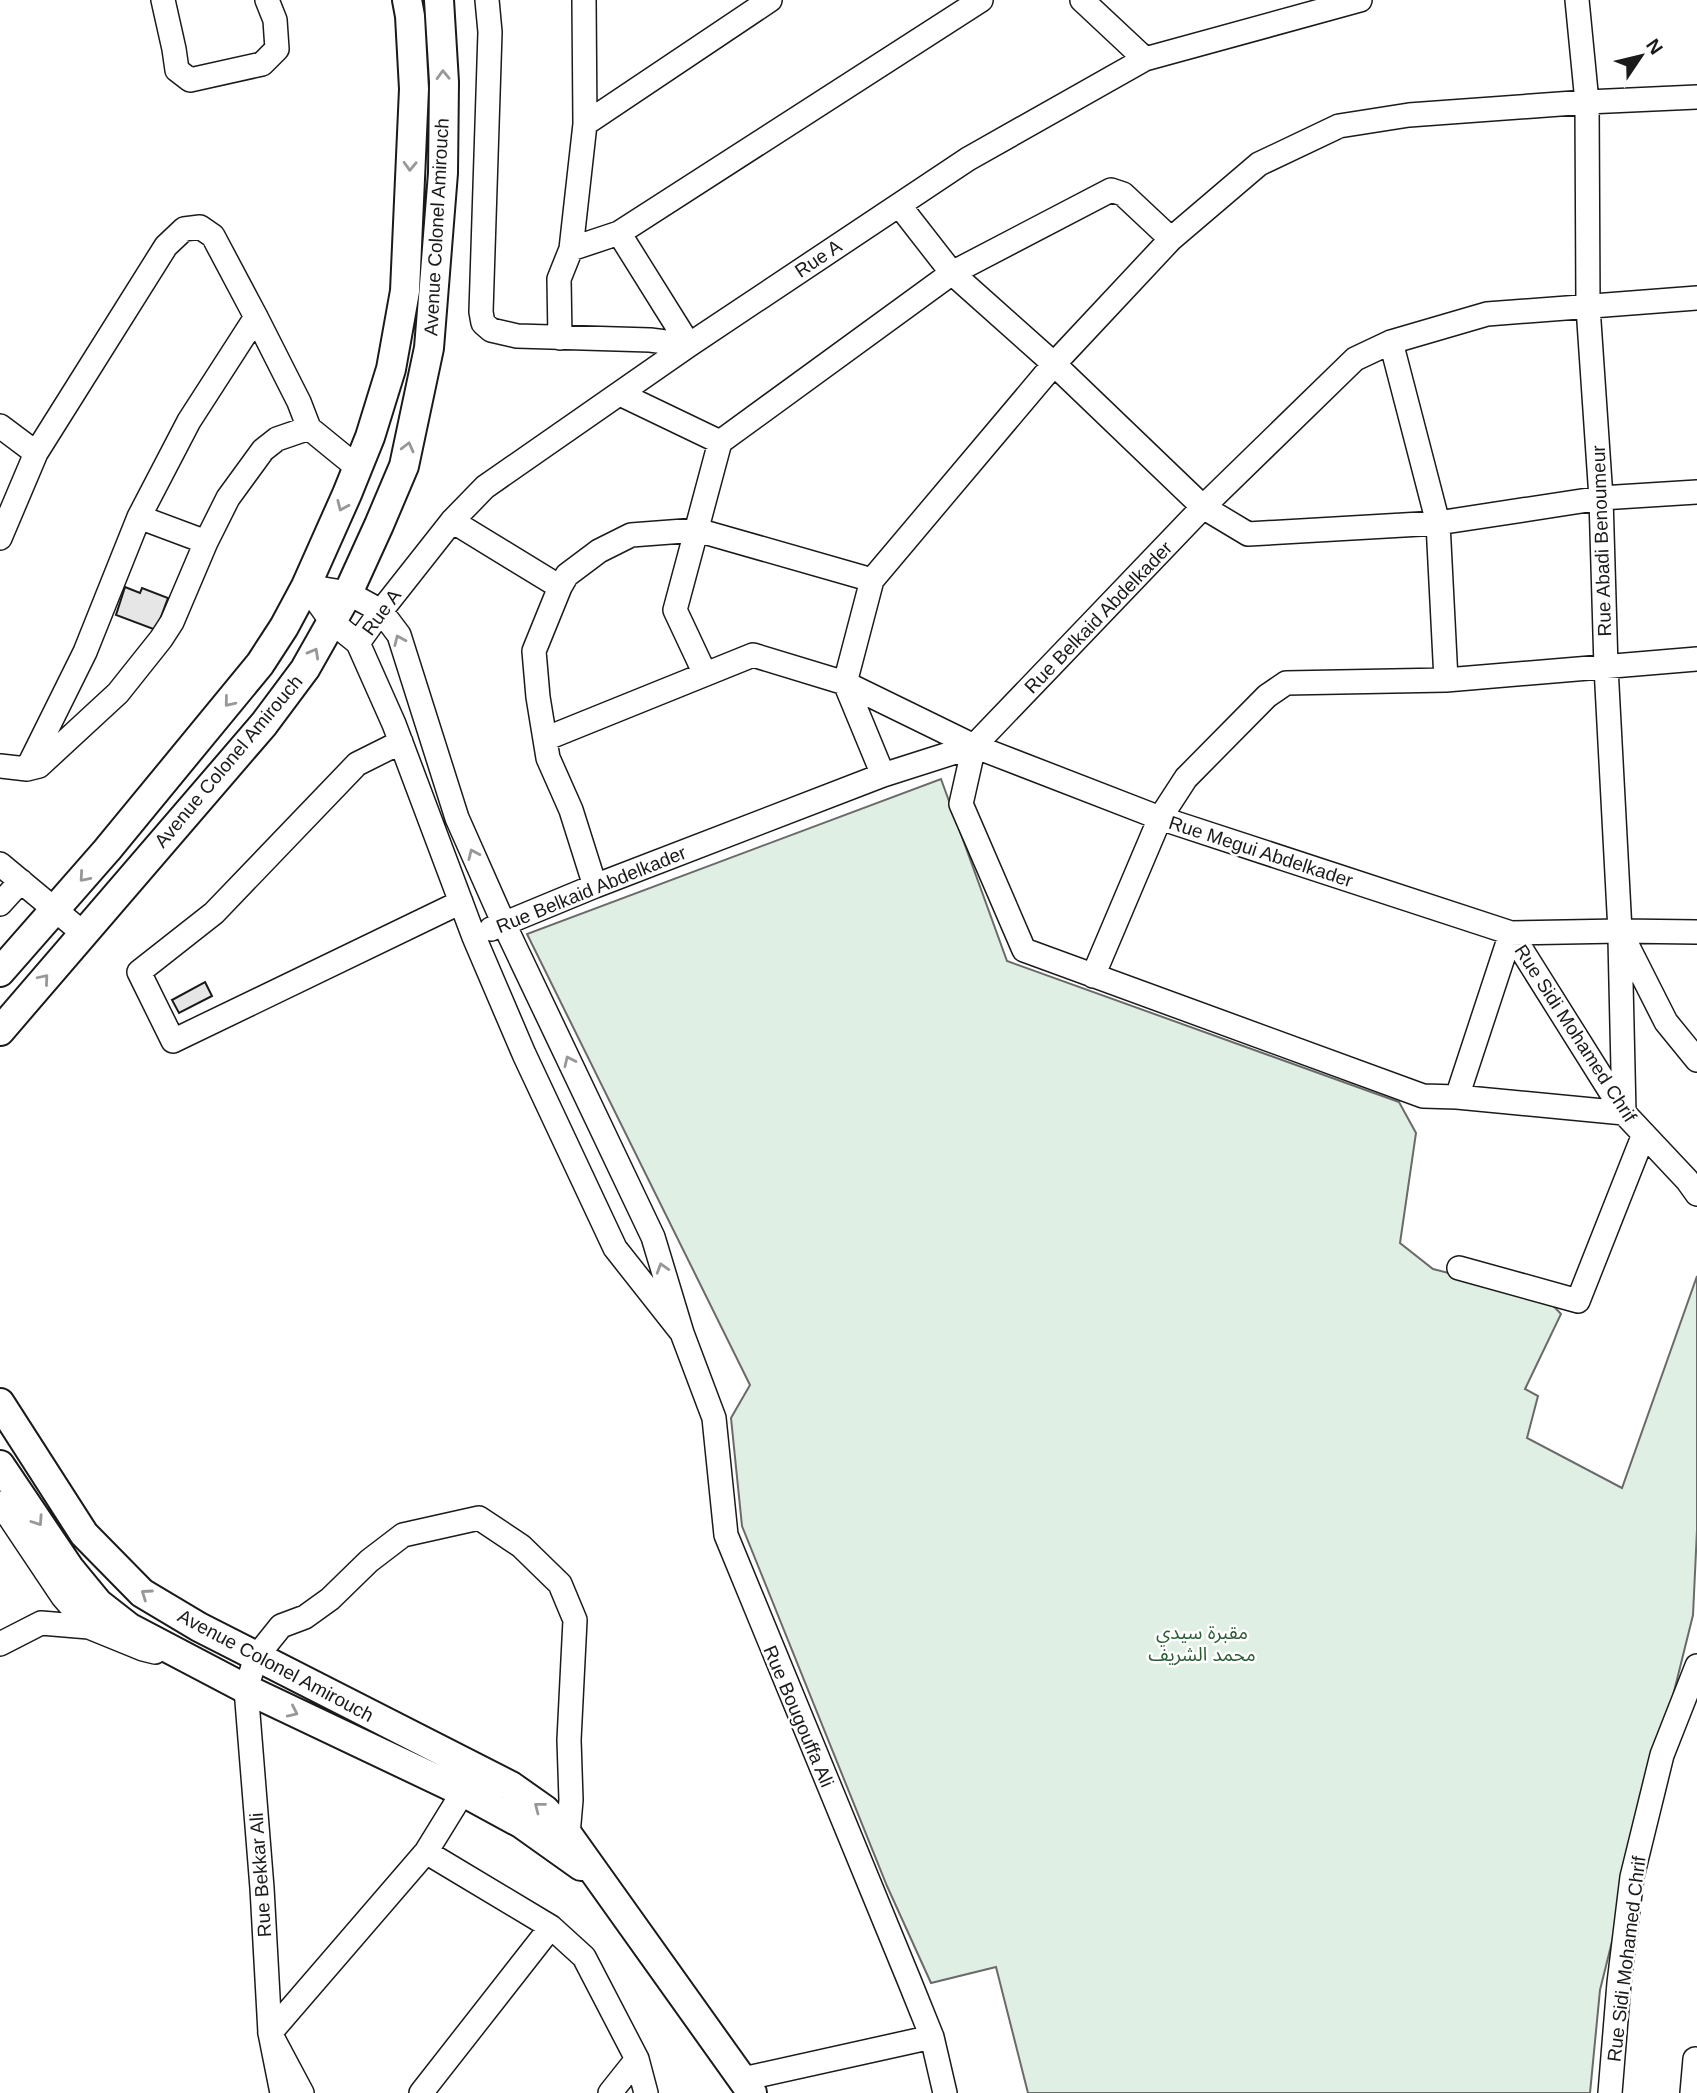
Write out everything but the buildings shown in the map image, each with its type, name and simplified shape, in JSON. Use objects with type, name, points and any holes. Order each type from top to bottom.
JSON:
[{"type":"main road","name":"Avenue Colonel Amirouch","points":[[0,972],[107,850],[260,664],[306,586],[358,468],[391,369],[405,291],[414,89],[407,0]]},
{"type":"main road","name":"Avenue Colonel Amirouch","points":[[0,1031],[264,724],[305,669],[348,593],[404,466],[429,348],[443,173],[444,82],[439,0]]},
{"type":"main road","name":"Avenue Colonel Amirouch","points":[[0,1403],[84,1534],[142,1593],[256,1657],[511,1786],[545,1810],[568,1835],[747,2086]]},
{"type":"main road","name":"Avenue Colonel Amirouch","points":[[0,1465],[70,1569],[98,1603],[130,1628],[246,1689],[463,1792],[522,1824],[598,1878]]},
{"type":"street","points":[[163,0],[177,70],[190,80],[262,64],[277,48],[275,20],[267,0]]},
{"type":"street","points":[[487,0],[490,32],[481,312],[483,323],[491,330],[517,336],[650,340],[689,345]]},
{"type":"street","points":[[560,338],[559,279],[571,249],[585,124],[584,0]]},
{"type":"street","points":[[585,124],[770,0]]},
{"type":"street","points":[[571,249],[619,233],[981,0]]},
{"type":"street","points":[[1082,0],[1145,59]]},
{"type":"street","name":"Rue A","points":[[358,643],[452,521],[485,487],[689,345],[968,159],[1145,59],[1360,0]]},
{"type":"street","name":"Rue Abadi Benoumeur","points":[[1577,0],[1587,102],[1588,307],[1601,498],[1606,667],[1620,931],[1666,1022],[1697,1060]]},
{"type":"street","points":[[883,775],[845,683],[872,580],[1054,364],[1171,239],[1259,164],[1339,126],[1409,115],[1697,97]]},
{"type":"street","points":[[705,674],[675,610],[720,442],[952,273],[1111,190],[1123,194],[1171,239]]},
{"type":"street","points":[[899,205],[952,273],[1054,364],[1203,507],[1248,534],[1438,523],[1601,498],[1697,492]]},
{"type":"street","points":[[0,538],[36,453],[166,246],[184,229],[200,227],[213,236],[299,402],[309,428],[358,468]]},
{"type":"street","points":[[619,233],[689,345]]},
{"type":"street","name":"Rue Belkaid Abdelkader","points":[[474,937],[596,886],[883,775],[974,746],[1203,507],[1355,359],[1391,342],[1487,314],[1697,298]]},
{"type":"street","points":[[27,769],[85,652],[139,516],[189,421],[256,317]]},
{"type":"street","points":[[1391,342],[1438,523],[1446,680]]},
{"type":"street","points":[[620,394],[720,442]]},
{"type":"street","points":[[0,426],[36,453]]},
{"type":"street","points":[[0,766],[27,769],[39,766],[118,692],[172,622],[228,498],[263,450],[277,439],[309,428]]},
{"type":"street","points":[[139,516],[206,542]]},
{"type":"street","points":[[452,521],[560,587]]},
{"type":"street","points":[[596,886],[571,810],[548,758],[538,696],[534,651],[567,575],[599,551],[631,535],[696,530],[872,580]]},
{"type":"street","points":[[306,586],[348,593],[381,611],[399,635],[457,818],[504,924],[653,1237],[682,1333]]},
{"type":"street","points":[[306,586],[331,622],[358,643],[401,742],[474,937],[524,1054],[615,1248],[682,1333]]},
{"type":"street","name":"Rue Megui Abdelkader","points":[[545,739],[752,655],[845,683],[974,746],[1160,818],[1511,933],[1697,933]]},
{"type":"street","points":[[1093,976],[1160,818],[1186,778],[1267,696],[1286,683],[1446,680],[1697,659]]},
{"type":"street","points":[[401,742],[357,764],[214,913],[139,972],[173,1041],[461,902]]},
{"type":"street","points":[[974,746],[961,804],[1024,950],[1423,1096],[1624,1113],[1620,931]]},
{"type":"street","points":[[0,864],[83,933]]},
{"type":"street","points":[[0,904],[21,881]]},
{"type":"street","points":[[1457,1097],[1511,933]]},
{"type":"street","name":"Rue Sidi Mohamed Chrif","points":[[1511,933],[1624,1113],[1697,1194]]},
{"type":"street","points":[[1459,1268],[1578,1301],[1644,1134]]},
{"type":"street","name":"Rue Bougouffa Ali","points":[[682,1333],[715,1418],[726,1535],[932,2037],[945,2093]]},
{"type":"street","points":[[0,1503],[62,1597],[89,1627]]},
{"type":"street","points":[[256,1657],[281,1626],[306,1617],[331,1599],[369,1562],[403,1535],[479,1518],[521,1546],[560,1584],[575,1620],[568,1835]]},
{"type":"street","points":[[0,1644],[41,1623],[62,1597]]},
{"type":"street","points":[[41,1623],[89,1627],[143,1649],[192,1661]]},
{"type":"street","name":"Rue Bekkar Ali","points":[[256,1657],[246,1689],[262,1888],[270,2033],[282,2093]]},
{"type":"street","name":"Rue Sidi Mohamed Chrif","points":[[1610,2093],[1619,1983],[1632,1877],[1662,1755],[1697,1666]]},
{"type":"street","points":[[302,2093],[270,2033],[426,1852],[463,1792]]},
{"type":"street","points":[[426,1852],[551,1927],[584,1957],[636,2059],[646,2093]]},
{"type":"street","points":[[421,2093],[551,1927]]},
{"type":"street","points":[[747,2086],[932,2037]]},
{"type":"street","points":[[610,2093],[636,2059]]},
{"type":"street","points":[[1692,2093],[1695,2059]]},
{"type":"green space","name":"مقبرة سيدي محمد الشريف","points":[[941,779],[1007,961],[1399,1102],[1416,1133],[1400,1243],[1433,1269],[1546,1298],[1561,1314],[1525,1389],[1538,1396],[1527,1438],[1622,1488],[1697,1276],[1697,1530],[1693,1615],[1600,1990],[1590,2093],[1028,2093],[996,1967],[931,1983],[887,1886],[742,1526],[731,1418],[750,1385],[527,934]]}]
